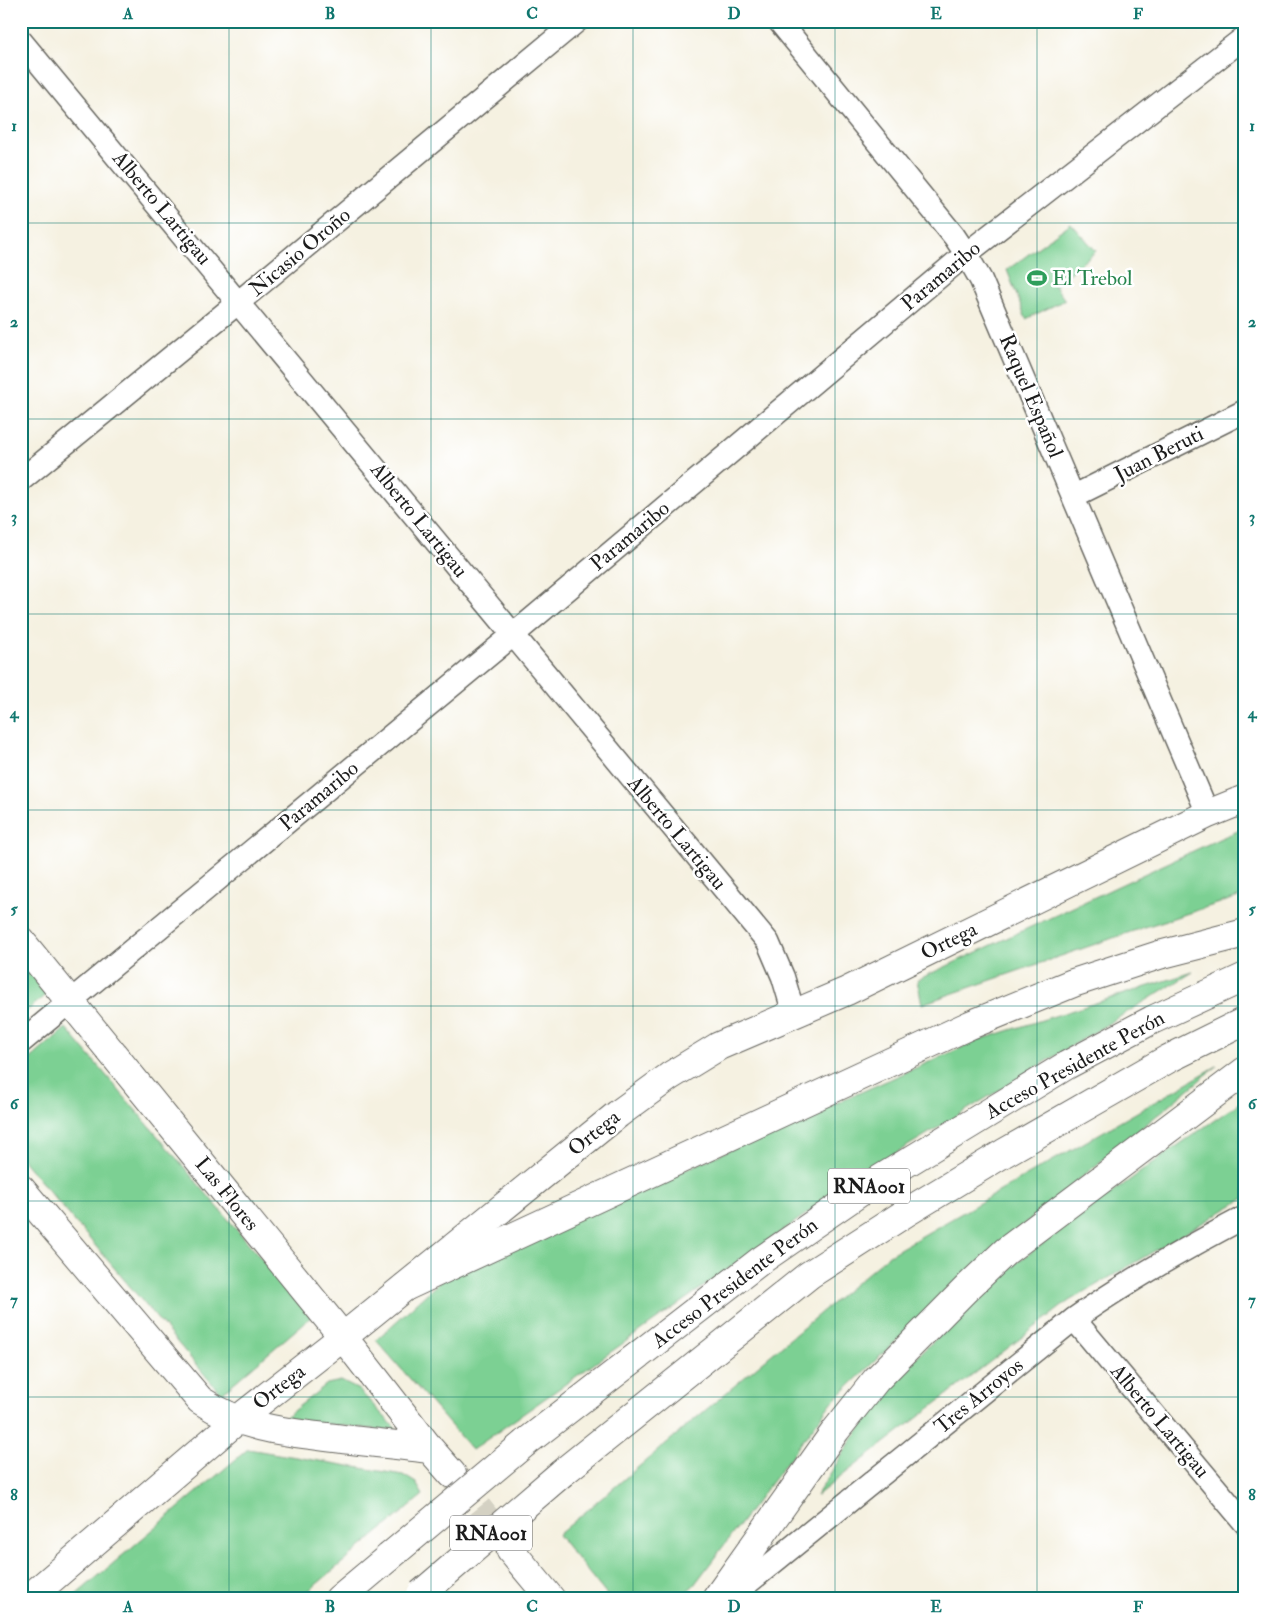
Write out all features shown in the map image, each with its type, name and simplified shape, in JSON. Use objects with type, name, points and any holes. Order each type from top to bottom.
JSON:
[{"type":"main road","name":"Ortega","points":[[28,1599],[237,1420],[343,1337],[618,1114],[670,1076],[719,1046],[847,991],[1208,814],[1245,799]]},
{"type":"main road","points":[[405,1286],[970,1025],[1073,983],[1159,955],[1245,933]]},
{"type":"main road","name":"Las Flores","points":[[21,941],[452,1474]]},
{"type":"main road","name":"Acceso Presidente Perón","points":[[339,1599],[525,1442],[760,1262],[872,1184],[1067,1065],[1152,1020],[1245,976]]},
{"type":"main road","name":"Acceso Presidente Perón","points":[[418,1596],[562,1473],[809,1275],[1004,1153],[1168,1060],[1245,1021]]},
{"type":"main road","points":[[716,1599],[836,1430],[876,1380],[968,1287],[1006,1251],[1245,1072]]},
{"type":"main road","points":[[21,1189],[200,1400],[237,1420],[273,1430],[430,1449]]},
{"type":"main road","points":[[511,1551],[551,1599]]},
{"type":"street","name":"Nicasio Oroño","points":[[21,480],[577,21]]},
{"type":"street","name":"Raquel Español","points":[[779,21],[948,228],[981,280],[1208,814]]},
{"type":"street","name":"Paramaribo","points":[[21,1042],[513,635],[966,254],[1245,37]]},
{"type":"street","name":"Alberto Lartigau","points":[[21,41],[240,301],[513,635],[768,942],[783,977],[794,1014]]},
{"type":"street","name":"Juan Beruti","points":[[1074,496],[1245,411]]},
{"type":"street","name":"Tres Arroyos","points":[[728,1599],[1074,1319],[1113,1291],[1190,1246],[1245,1217]]},
{"type":"street","name":"Alberto Lartigau","points":[[1074,1319],[1245,1523]]},
{"type":"green space","name":"El Trebol","points":[[1071,223],[1096,251],[1055,286],[1065,300],[1026,319],[1007,270]]},
{"type":"green space","points":[[1245,828],[1245,895],[1145,927],[922,1004],[917,980]]},
{"type":"green space","points":[[21,960],[48,993],[21,1016]]},
{"type":"green space","points":[[1193,972],[870,1169],[472,1450],[376,1340],[447,1275],[979,1040]]},
{"type":"green space","points":[[66,1028],[311,1317],[221,1394],[21,1158],[21,1067]]},
{"type":"green space","points":[[1217,1066],[981,1260],[832,1402],[694,1585],[678,1599],[610,1599],[558,1535],[889,1255]]},
{"type":"green space","points":[[1245,1099],[1245,1198],[1069,1301],[816,1496],[851,1441],[907,1366],[1015,1264],[1161,1157]]},
{"type":"green space","points":[[341,1381],[359,1390],[399,1432],[283,1419],[327,1384]]},
{"type":"green space","points":[[248,1449],[403,1475],[416,1483],[423,1495],[299,1599],[71,1599]]},
{"type":"tunnel","points":[[452,1475],[510,1549]]},
{"type":"place","name":"El Trebol","points":[[1037,278]]}]
